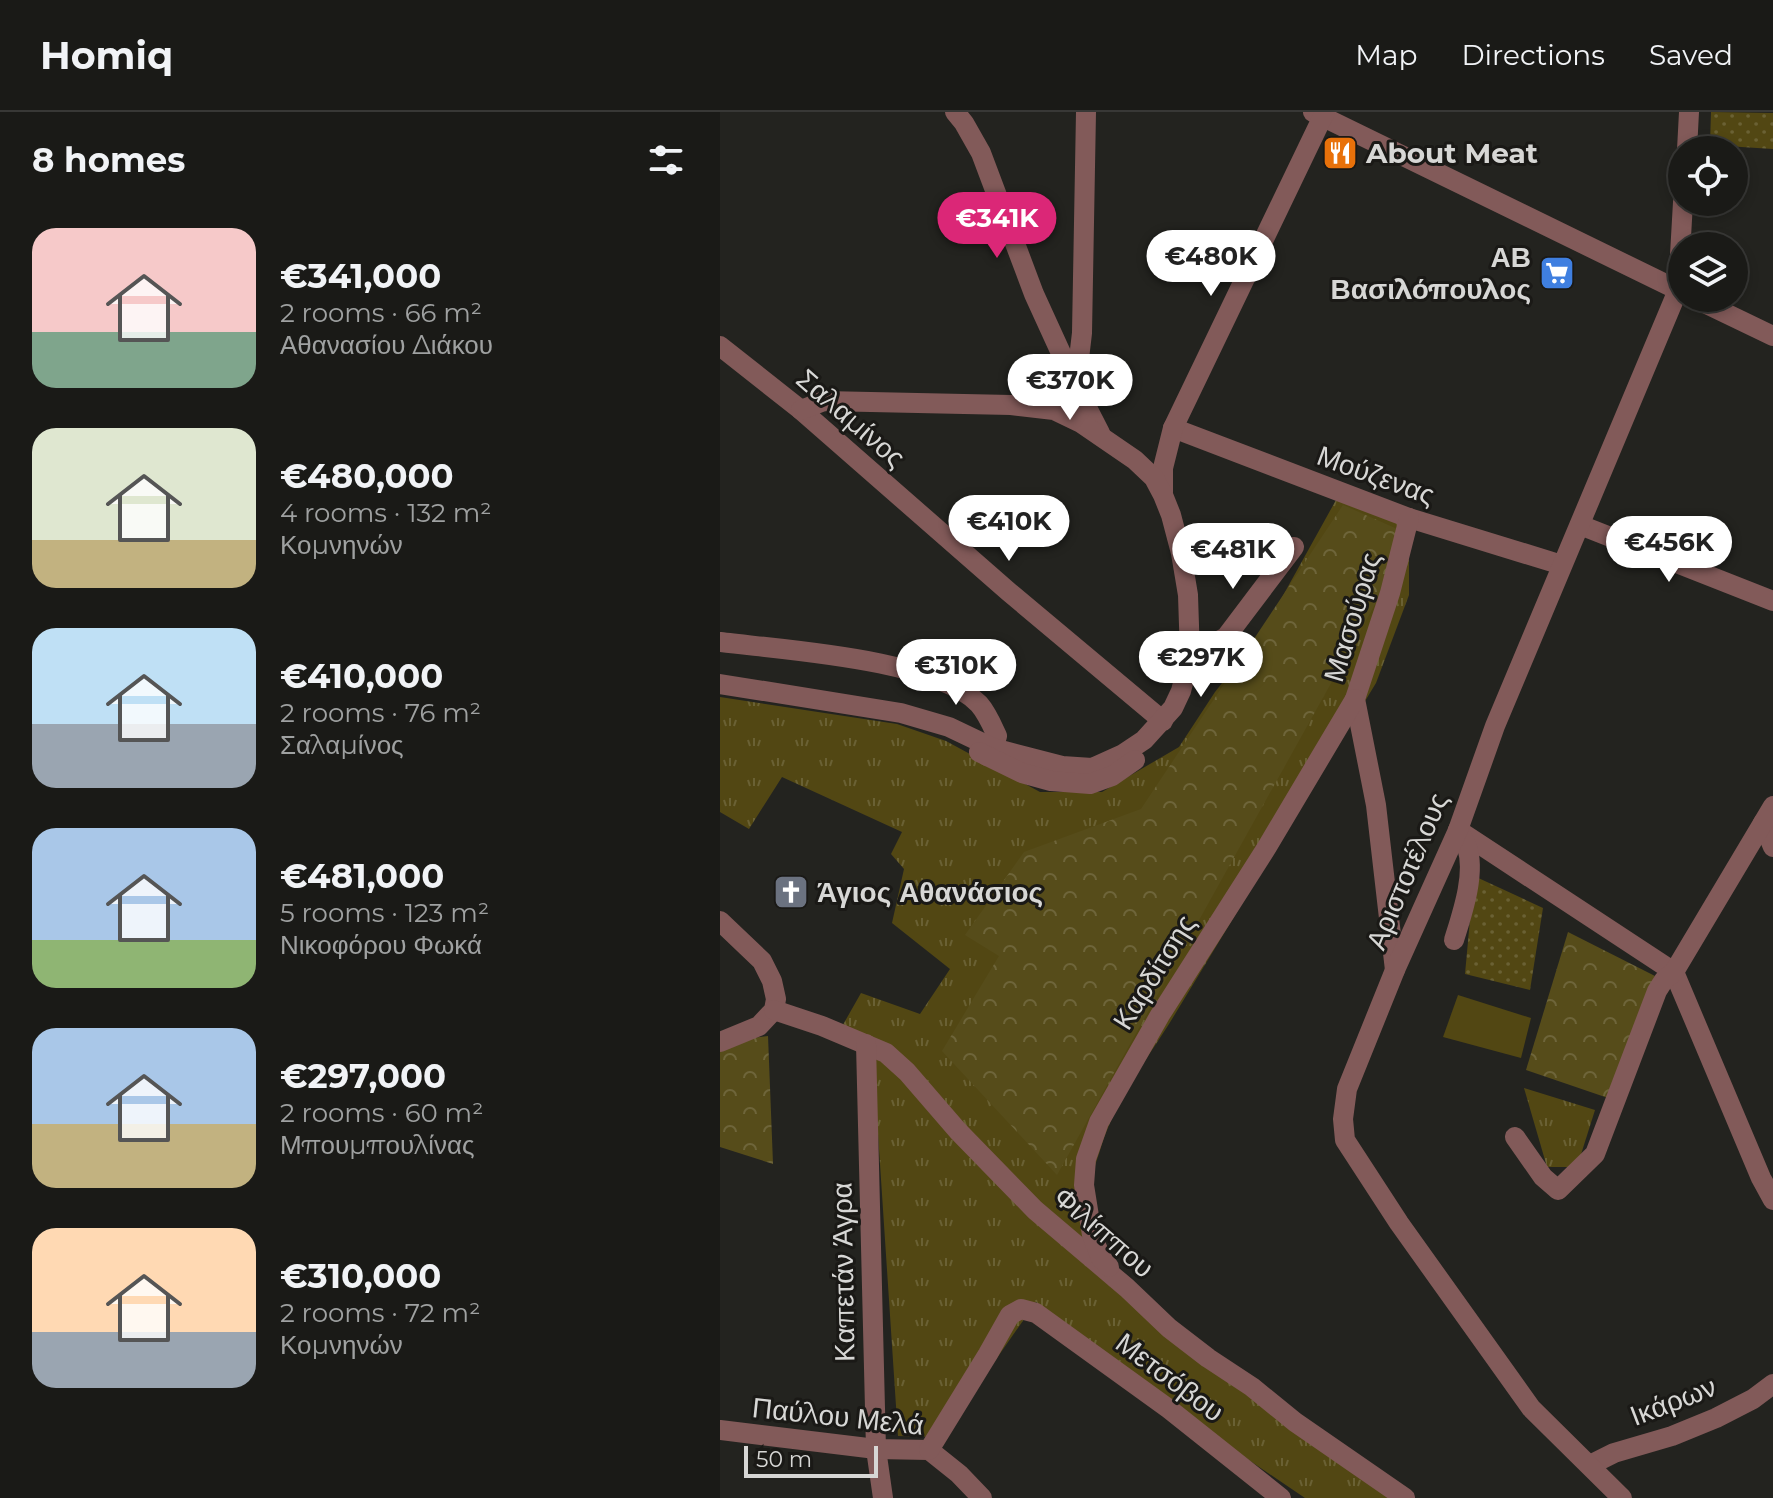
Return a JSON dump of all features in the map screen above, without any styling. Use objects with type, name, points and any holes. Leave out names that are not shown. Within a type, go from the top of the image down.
[{"type":"street","points":[[955,112],[981,153],[1034,294],[1102,437]]},
{"type":"street","points":[[1076,386],[1082,333],[1086,112]]},
{"type":"street","points":[[1688,136],[1689,112]]},
{"type":"street","points":[[1163,495],[1163,468],[1173,428],[1320,114],[1668,285]]},
{"type":"street","name":"Αριστοτέλους","points":[[1622,1498],[1531,1408],[1399,1223],[1345,1140],[1343,1119],[1347,1089],[1395,970],[1458,830],[1495,726],[1562,565],[1676,312]]},
{"type":"street","points":[[1724,312],[1773,336]]},
{"type":"street","name":"Σαλαμίνος","points":[[720,346],[801,410],[1009,592],[1163,721]]},
{"type":"street","points":[[720,684],[901,713],[990,752],[1062,766],[1092,768],[1144,740],[1173,708],[1181,691],[1190,656],[1187,587],[1181,553],[1163,495],[1154,478],[1135,460],[1081,423],[1054,410],[1011,405],[824,401],[801,410]]},
{"type":"street","name":"Μούζενας","points":[[1173,428],[1409,518],[1562,565]]},
{"type":"street","name":"Μασούρας","points":[[1395,970],[1376,805],[1355,699],[1390,593],[1409,518]]},
{"type":"street","points":[[1580,525],[1773,601]]},
{"type":"street","points":[[1190,656],[1226,637],[1294,547]]},
{"type":"street","points":[[720,642],[914,671],[950,685],[978,703],[988,718],[997,736],[990,752]]},
{"type":"street","name":"Καρδίτσης","points":[[1127,1288],[1101,1258],[1087,1214],[1084,1185],[1086,1159],[1099,1122],[1160,1015],[1267,847],[1355,699]]},
{"type":"street","points":[[1768,815],[1773,847]]},
{"type":"street","points":[[1515,1137],[1543,1177],[1558,1190],[1595,1154],[1657,991],[1674,972],[1768,815]]},
{"type":"street","points":[[1454,940],[1465,903],[1469,865],[1467,848],[1458,830]]},
{"type":"street","points":[[1458,830],[1674,972],[1767,1176],[1773,1200]]},
{"type":"street","points":[[720,921],[762,961],[772,981],[776,999],[774,1010],[759,1026],[720,1042]]},
{"type":"street","name":"Φιλίππου","points":[[774,1010],[886,1053],[1035,1210],[1169,1328],[1295,1422],[1405,1498]]},
{"type":"street","name":"Καπετάν Άγρα","points":[[866,1044],[876,1449],[883,1498]]},
{"type":"street","name":"Μετσόβου","points":[[929,1450],[1010,1315],[1021,1309],[1036,1313],[1169,1409],[1275,1496]]},
{"type":"street","name":"Ικάρων","points":[[1590,1465],[1614,1453],[1672,1436],[1716,1418],[1753,1399],[1773,1384]]},
{"type":"street","name":"Παύλου Μελά","points":[[720,1430],[876,1449],[929,1450],[982,1498]]},
{"type":"green space","points":[[1711,112],[1773,113],[1773,149],[1748,147],[1748,136],[1710,136]]},
{"type":"green space","points":[[1341,491],[1409,518],[1409,595],[1376,683],[1122,1099],[1096,1162],[1093,1187],[1101,1235],[1123,1296],[1405,1498],[1305,1498],[1184,1416],[1036,1302],[942,1437],[898,1436],[873,1058],[840,1030],[861,993],[920,1014],[950,969],[892,923],[904,869],[891,854],[902,832],[782,777],[749,829],[720,812],[720,697],[897,724],[946,741],[1040,792],[1102,792],[1179,747],[1215,692],[1265,628]]},
{"type":"green space","points":[[1343,505],[1413,536],[1057,1175],[942,1051],[999,956],[965,935],[1024,852],[1141,809]]},
{"type":"green space","points":[[1474,876],[1543,908],[1530,990],[1465,974]]},
{"type":"green space","points":[[1568,932],[1655,976],[1608,1098],[1526,1070]]},
{"type":"green space","points":[[1458,995],[1531,1018],[1521,1058],[1443,1037]]},
{"type":"green space","points":[[768,1036],[773,1164],[720,1147],[720,1050],[752,1038]]},
{"type":"green space","points":[[1524,1088],[1595,1110],[1577,1167],[1547,1167]]},
{"type":"place","name":"About Meat","points":[[1340,153]]},
{"type":"place","name":"ΑΒ Βασιλόπουλος","points":[[1557,273]]},
{"type":"place","name":"Άγιος Αθανάσιος","points":[[791,892]]}]
